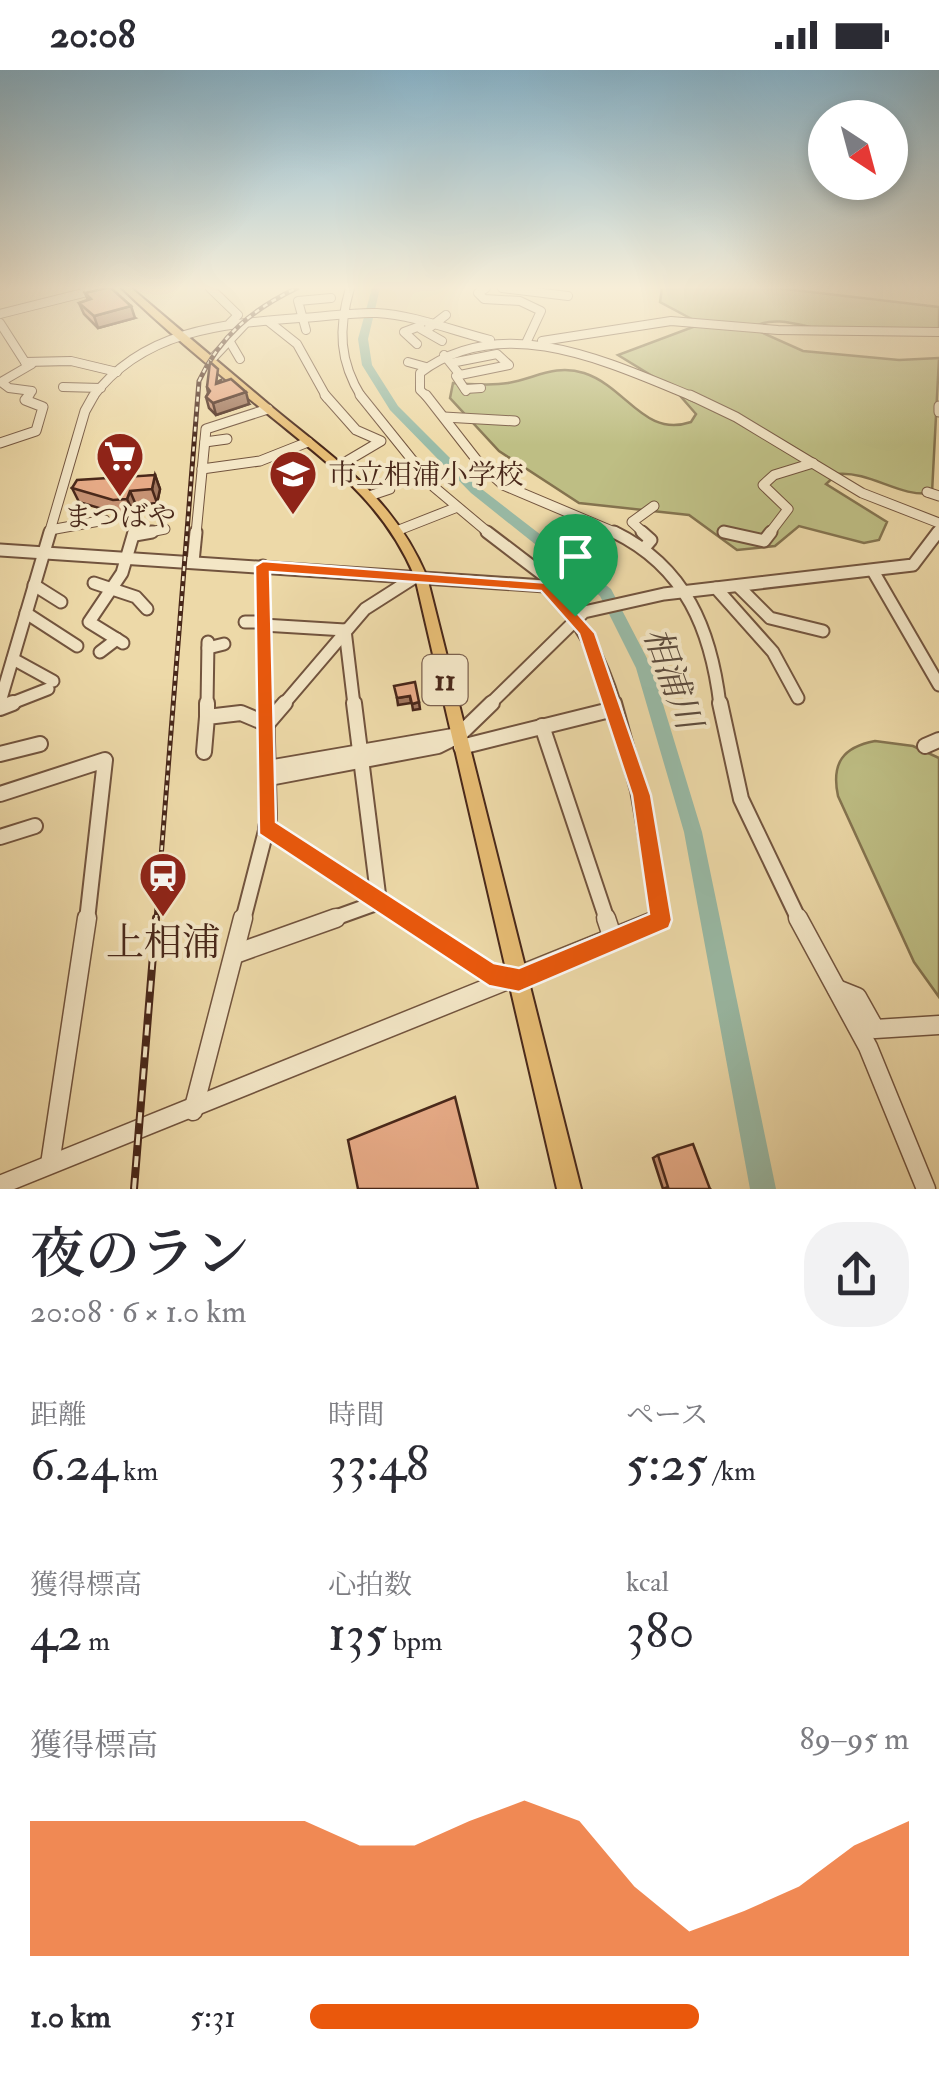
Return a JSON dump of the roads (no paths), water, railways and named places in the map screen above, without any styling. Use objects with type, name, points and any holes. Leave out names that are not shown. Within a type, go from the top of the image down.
[{"type":"main road","name":"11","points":[[187,340],[369,496],[399,530],[421,577],[570,1189]]},
{"type":"street","points":[[0,442],[37,428],[43,408],[25,400],[33,392],[1,382],[32,364],[24,362],[11,340]]},
{"type":"street","points":[[0,705],[89,401],[117,372],[170,340]]},
{"type":"street","points":[[292,340],[348,422],[365,437],[396,442]]},
{"type":"street","points":[[341,340],[349,375],[415,472],[455,508],[525,558],[546,577],[545,586]]},
{"type":"street","points":[[412,340],[416,344]]},
{"type":"street","points":[[486,340],[542,340]]},
{"type":"street","points":[[211,360],[230,342],[240,360]]},
{"type":"street","points":[[500,342],[425,368],[418,380],[420,390],[442,408],[444,418],[500,483],[536,505],[645,548],[683,592],[710,636],[717,658],[728,757],[753,834],[860,1029],[926,1189]]},
{"type":"street","points":[[459,741],[580,614],[683,592],[913,565],[939,526],[882,502],[676,387],[530,342]]},
{"type":"street","points":[[409,365],[446,369],[457,375],[508,365],[497,354],[448,359]]},
{"type":"street","points":[[24,362],[52,358],[85,362],[117,372]]},
{"type":"street","points":[[448,359],[466,390],[482,388]]},
{"type":"street","points":[[64,388],[101,388]]},
{"type":"street","points":[[193,562],[206,430],[268,409]]},
{"type":"street","points":[[444,418],[478,416],[515,422]]},
{"type":"street","points":[[205,442],[227,440]]},
{"type":"street","points":[[337,466],[380,441]]},
{"type":"street","points":[[202,468],[260,461],[308,442]]},
{"type":"street","points":[[724,532],[764,542],[788,509],[762,485],[774,476],[813,463]]},
{"type":"street","points":[[369,496],[390,489]]},
{"type":"street","points":[[927,492],[939,496]]},
{"type":"street","points":[[645,548],[652,540],[632,522],[654,506]]},
{"type":"street","points":[[399,530],[455,508]]},
{"type":"street","points":[[432,518],[448,523]]},
{"type":"street","points":[[50,530],[105,520]]},
{"type":"street","points":[[100,652],[120,641],[89,622],[114,588],[135,532],[165,530]]},
{"type":"street","points":[[0,550],[545,586],[580,614],[614,709],[642,795],[661,920],[0,1186]]},
{"type":"street","points":[[193,1111],[266,827],[263,566]]},
{"type":"street","points":[[872,571],[939,685]]},
{"type":"street","points":[[267,724],[364,608],[407,580],[421,577]]},
{"type":"street","points":[[94,583],[136,597],[144,609]]},
{"type":"street","points":[[34,585],[61,602]]},
{"type":"street","points":[[738,586],[764,622],[823,631]]},
{"type":"street","points":[[716,588],[774,652],[798,698]]},
{"type":"street","points":[[26,613],[76,646]]},
{"type":"street","points":[[244,622],[345,630]]},
{"type":"street","points":[[345,630],[379,902]]},
{"type":"street","points":[[204,752],[208,645],[224,644]]},
{"type":"street","points":[[0,705],[51,685],[13,659]]},
{"type":"street","points":[[268,773],[438,746],[614,709]]},
{"type":"street","points":[[207,717],[241,713],[267,724]]},
{"type":"street","points":[[542,726],[612,939]]},
{"type":"street","points":[[924,746],[939,740]]},
{"type":"street","points":[[0,754],[40,744]]},
{"type":"street","points":[[0,794],[105,760],[94,881],[50,1164]]},
{"type":"street","points":[[0,836],[35,826]]},
{"type":"street","points":[[266,827],[489,974],[519,980]]},
{"type":"street","points":[[235,954],[379,902]]},
{"type":"street","points":[[837,989],[856,997],[875,1029],[939,1026]]},
{"type":"waterway","name":"相浦川","points":[[363,340],[367,365],[394,408],[475,490],[606,593],[644,668],[693,832],[763,1189]]},
{"type":"railway","points":[[156,920],[199,381],[225,340]]},
{"type":"railway","points":[[134,1189],[156,918]]},
{"type":"place","name":"まつばや","points":[[120,498]]},
{"type":"place","name":"市立相浦小学校","points":[[293,516]]},
{"type":"place","name":"上相浦","points":[[163,918]]}]
